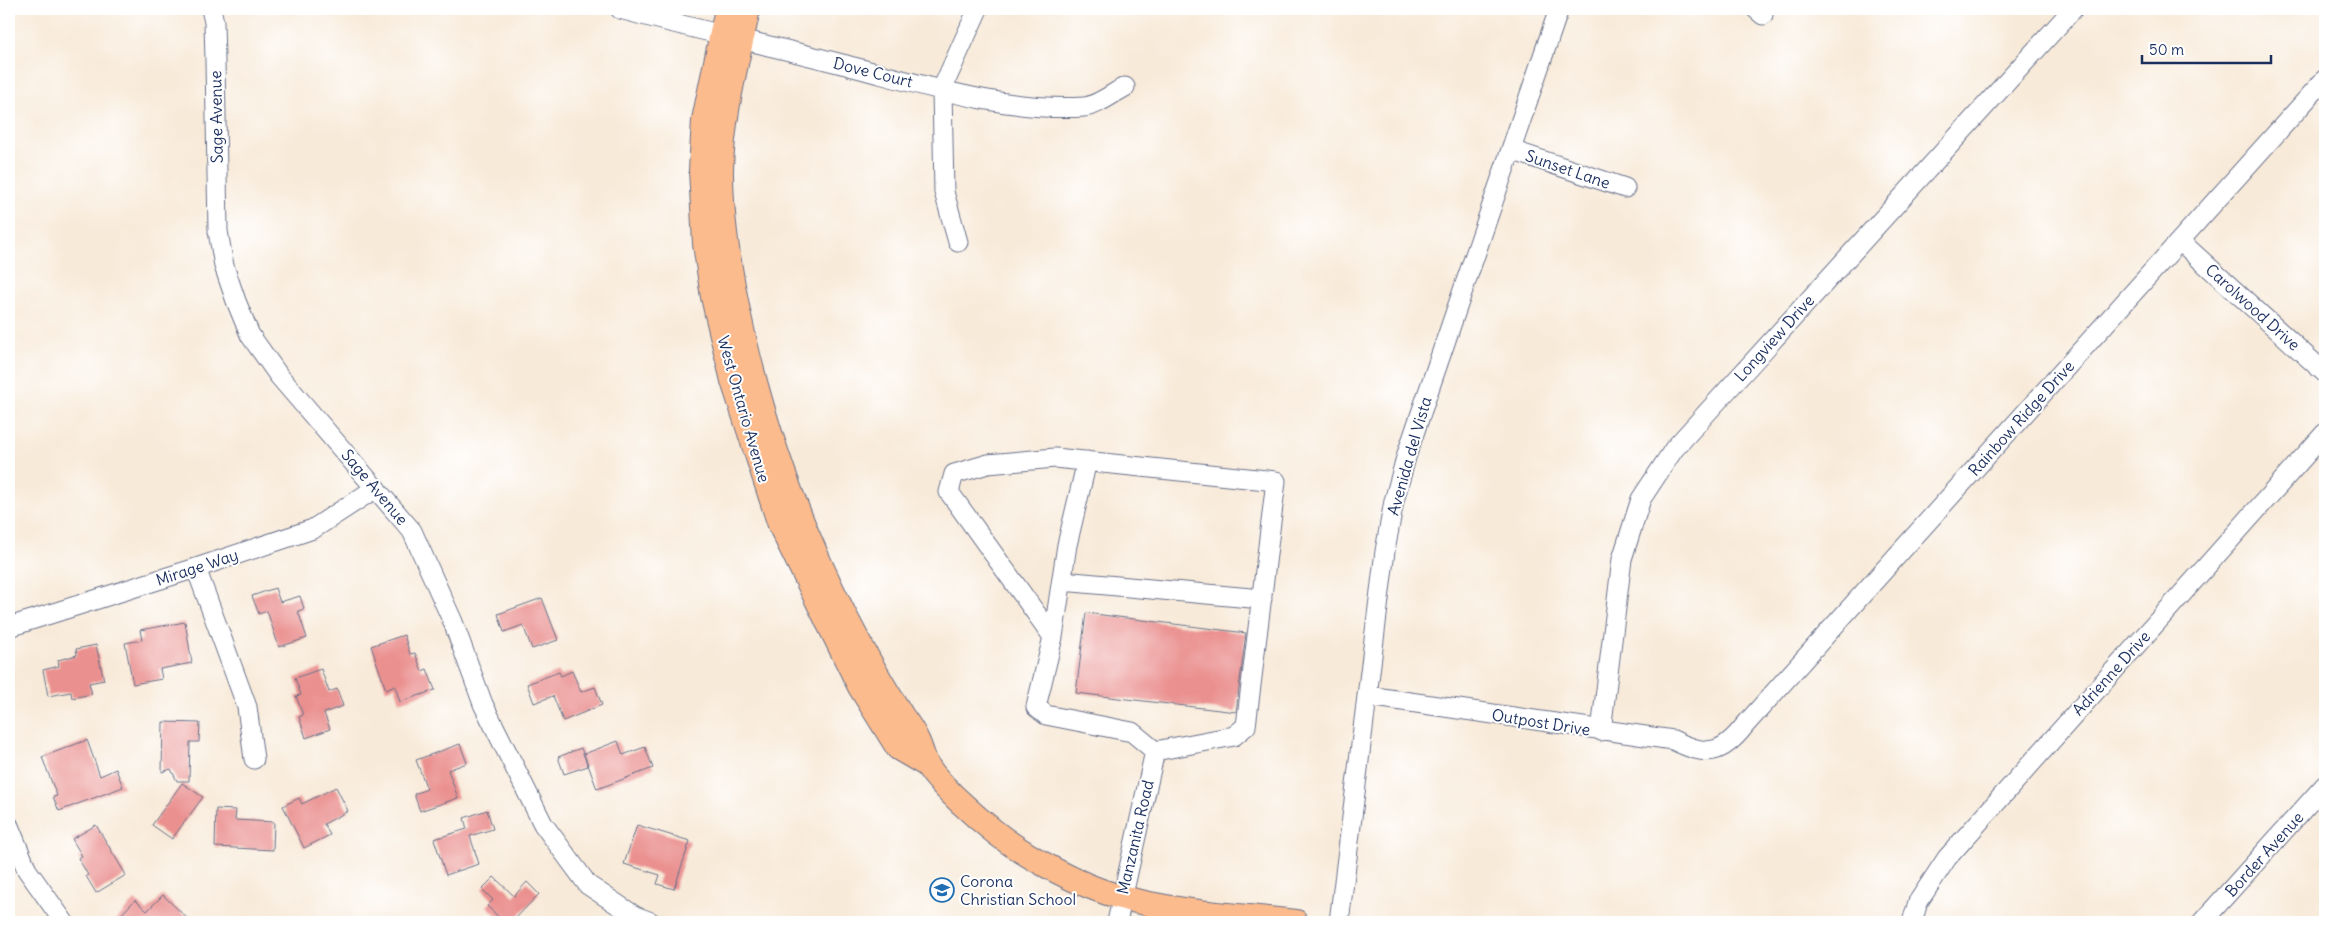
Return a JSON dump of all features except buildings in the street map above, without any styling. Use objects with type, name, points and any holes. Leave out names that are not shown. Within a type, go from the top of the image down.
[{"type":"main road","name":"West Ontario Avenue","points":[[726,9],[732,36],[722,170],[726,241],[734,293],[753,376],[799,518],[877,677],[917,738],[927,765],[948,788],[997,834],[1047,865],[1087,885],[1121,898],[1170,907],[1296,922]]},
{"type":"main road","name":"West Ontario Avenue","points":[[732,36],[748,9]]},
{"type":"street","name":"Sage Avenue","points":[[211,9],[214,22],[218,230],[224,266],[250,335],[279,376],[412,530],[453,622],[483,704],[543,824],[588,885],[635,916],[651,922]]},
{"type":"street","name":"Dove Court","points":[[620,9],[942,89],[1026,106],[1087,107],[1125,88]]},
{"type":"street","points":[[958,242],[944,192],[942,89],[978,9]]},
{"type":"street","name":"Avenida del Vista","points":[[1339,922],[1394,501],[1451,322],[1559,9]]},
{"type":"street","name":"Longview Drive","points":[[1600,731],[1622,559],[1641,499],[1674,449],[2073,9]]},
{"type":"street","name":"Rainbow Ridge Drive","points":[[1712,751],[1731,743],[1745,725],[2325,80]]},
{"type":"street","name":"Sunset Lane","points":[[1511,150],[1625,188]]},
{"type":"street","name":"Carolwood Drive","points":[[2180,241],[2325,373]]},
{"type":"street","name":"Adrienne Drive","points":[[1912,922],[1918,902],[1947,858],[1972,828],[2325,433]]},
{"type":"street","points":[[1053,638],[949,492],[954,474],[988,464],[1055,458],[1276,481],[1246,726],[1234,736],[1155,751],[1132,732],[1046,715],[1036,707],[1053,638],[1067,545],[1087,462]]},
{"type":"street","name":"Mirage Way","points":[[9,627],[313,529],[376,488]]},
{"type":"street","points":[[196,568],[247,707],[254,759]]},
{"type":"street","points":[[1062,582],[1262,599]]},
{"type":"street","name":"Outpost Drive","points":[[1368,696],[1600,731],[1673,740],[1692,750],[1712,751]]},
{"type":"street","name":"Manzanita Road","points":[[1117,922],[1155,751]]},
{"type":"street","name":"Border Avenue","points":[[2202,922],[2325,785]]},
{"type":"street","points":[[9,826],[27,870],[64,922]]},
{"type":"place","name":"Corona Christian School","points":[[942,890]]}]
